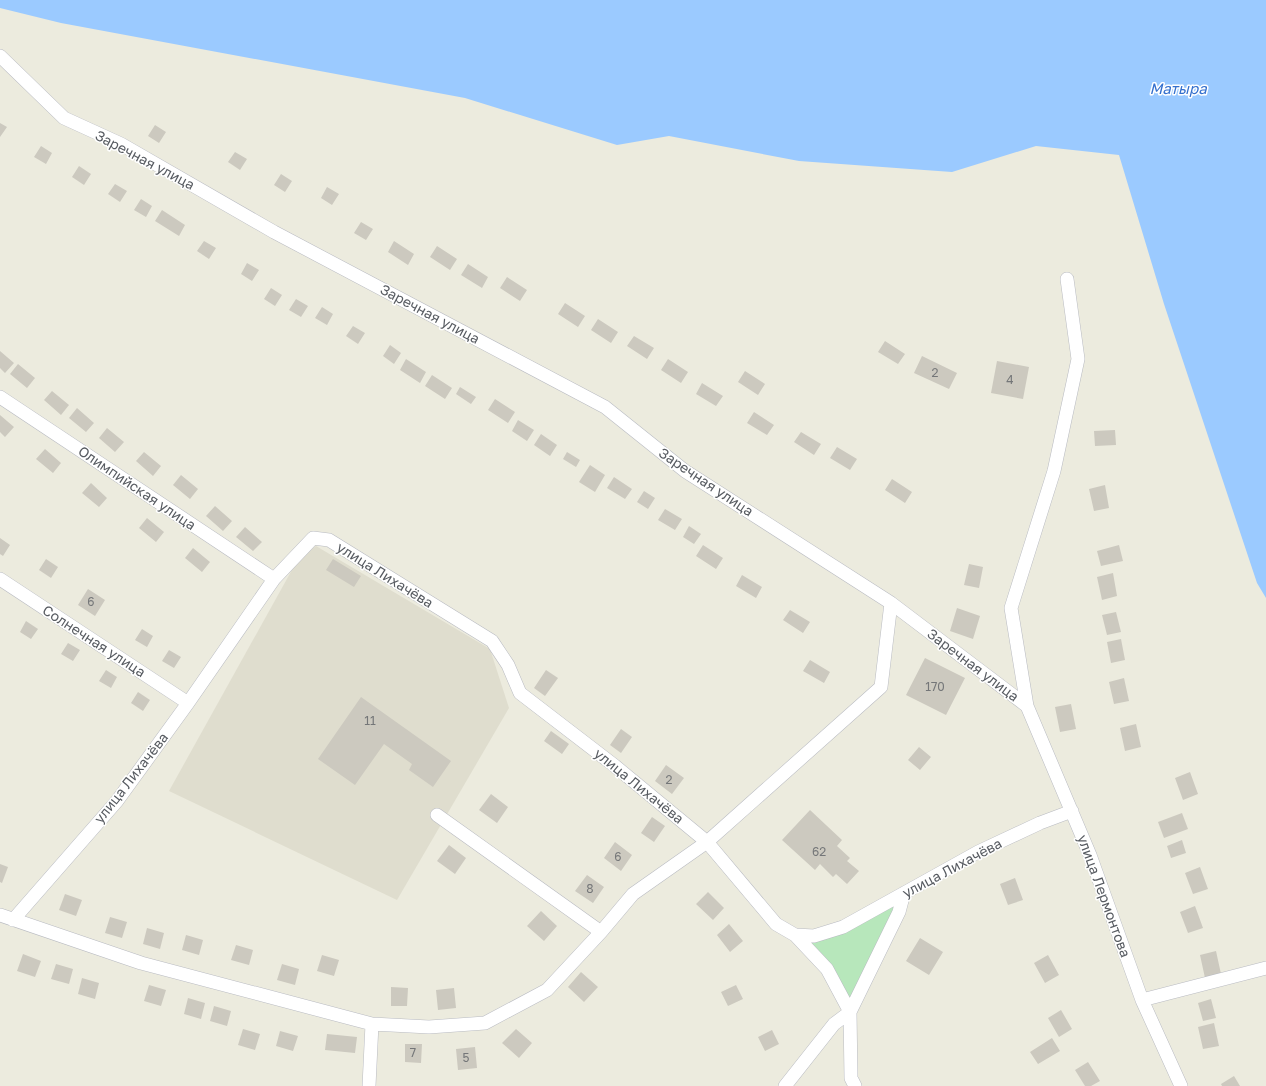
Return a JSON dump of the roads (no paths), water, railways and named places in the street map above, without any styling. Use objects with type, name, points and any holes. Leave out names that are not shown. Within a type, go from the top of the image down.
[{"type":"street","name":"Заречная улица","points":[[0,56],[64,118],[121,144],[274,232],[605,407],[685,471],[891,603],[1027,706]]},
{"type":"street","name":"Заречная улица","points":[[1027,706],[1011,608],[1054,471],[1078,359],[1067,279]]},
{"type":"street","name":"Олимпийская улица","points":[[0,397],[274,579]]},
{"type":"street","name":"улица Лихачёва","points":[[12,920],[117,801],[188,703],[274,579],[313,538],[329,540],[492,641],[508,665],[520,693],[615,766],[708,842],[776,924],[795,935],[814,936],[843,927],[978,852],[1040,823],[1072,812]]},
{"type":"street","name":"Солнечная улица","points":[[0,579],[188,703]]},
{"type":"street","points":[[0,915],[141,963],[372,1024],[429,1027],[485,1023],[547,990],[601,932],[633,894],[708,842],[881,688],[891,603]]},
{"type":"street","name":"улица Лермонтова","points":[[1027,706],[1072,812],[1142,1000],[1180,1086]]},
{"type":"street","points":[[437,815],[601,932]]},
{"type":"street","points":[[785,1086],[834,1024],[850,1012],[899,912],[904,893]]},
{"type":"street","points":[[795,935],[827,969],[850,1012],[852,1078],[856,1086]]},
{"type":"street","points":[[1142,1000],[1266,968]]},
{"type":"street","points":[[368,1086],[372,1024]]},
{"type":"water","name":"Матыра","points":[[0,0],[1266,0],[1266,598],[1257,583],[1164,304],[1119,155],[1036,146],[952,172],[799,161],[669,136],[617,145],[465,98],[61,23],[0,8]]}]
